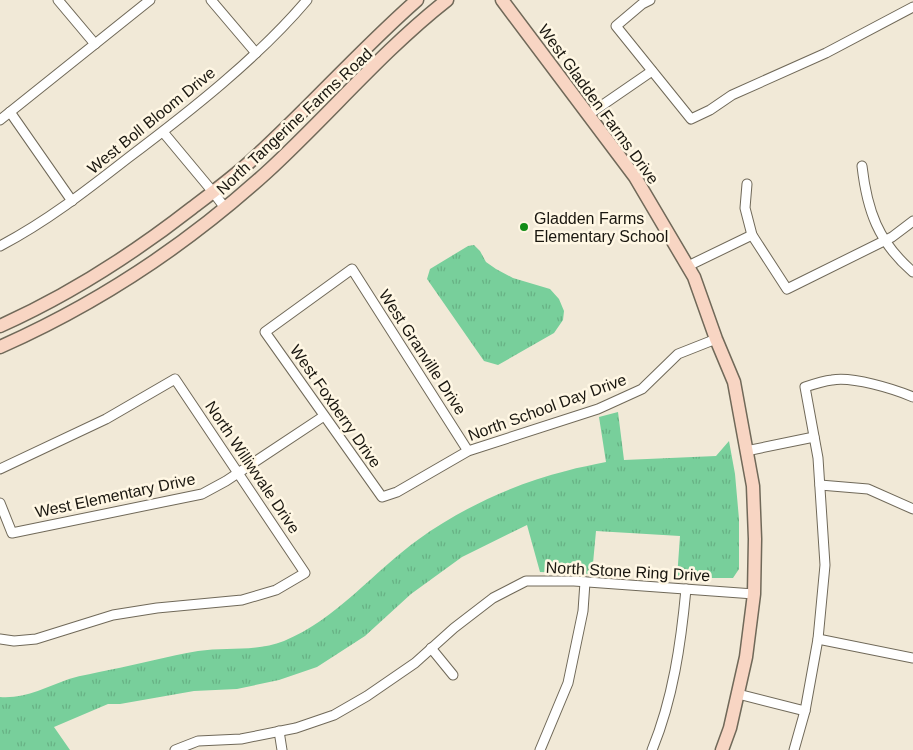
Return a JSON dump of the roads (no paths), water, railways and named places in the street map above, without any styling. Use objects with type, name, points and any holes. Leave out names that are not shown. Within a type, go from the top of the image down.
[{"type":"main road","name":"North Tangerine Farms Road","points":[[0,326],[73,288],[124,258],[213,192],[253,159],[391,23],[417,0]]},
{"type":"main road","name":"North Tangerine Farms Road","points":[[0,347],[84,305],[175,246],[225,208],[267,172],[432,12],[447,0]]},
{"type":"main road","name":"West Gladden Farms Drive","points":[[502,0],[635,176],[694,277],[716,339],[734,382],[753,486],[755,539],[754,594],[746,657],[730,728],[722,750]]},
{"type":"street","points":[[58,0],[95,44]]},
{"type":"street","points":[[0,120],[150,0]]},
{"type":"street","points":[[211,0],[256,53]]},
{"type":"street","name":"West Boll Bloom Drive","points":[[0,246],[72,202],[163,132],[256,53],[288,23],[307,0]]},
{"type":"street","points":[[650,0],[642,4],[616,26],[691,119],[710,110],[732,95],[826,53],[913,7]]},
{"type":"street","points":[[588,115],[652,71]]},
{"type":"street","points":[[10,112],[72,202]]},
{"type":"street","points":[[163,132],[225,208]]},
{"type":"street","points":[[862,166],[865,194],[872,218],[885,241],[913,272]]},
{"type":"street","points":[[747,184],[745,208],[752,235],[787,289],[892,238],[913,221]]},
{"type":"street","points":[[688,266],[752,235]]},
{"type":"street","name":"West Foxberry Drive","points":[[352,269],[265,332],[382,497]]},
{"type":"street","name":"West Granville Drive","points":[[352,269],[468,451]]},
{"type":"street","name":"North School Day Drive","points":[[382,497],[398,492],[468,451],[598,409],[634,393],[642,389],[678,354],[716,339]]},
{"type":"street","name":"North Williwvale Drive","points":[[0,469],[70,438],[175,379],[305,573],[276,590],[242,600],[148,609],[113,615],[36,639],[14,641],[0,639]]},
{"type":"street","points":[[794,750],[805,711],[818,639],[825,565],[818,458],[805,387],[834,379],[868,383],[902,392],[913,397]]},
{"type":"street","name":"West Elementary Drive","points":[[0,503],[12,533],[202,494],[239,473],[324,416]]},
{"type":"street","points":[[746,451],[814,436]]},
{"type":"street","points":[[820,485],[868,489],[913,509]]},
{"type":"street","name":"North Stone Ring Drive","points":[[175,750],[198,741],[241,739],[296,728],[334,715],[367,696],[415,663],[454,628],[492,598],[526,581],[585,582],[754,594]]},
{"type":"street","points":[[540,750],[568,683],[583,610],[585,582]]},
{"type":"street","points":[[652,750],[660,730],[681,640],[686,589]]},
{"type":"street","points":[[818,639],[913,658]]},
{"type":"street","points":[[431,648],[453,675]]},
{"type":"street","points":[[738,694],[805,711]]},
{"type":"street","points":[[279,731],[282,750]]},
{"type":"place","name":"Gladden Farms Elementary School","points":[[524,227]]}]
